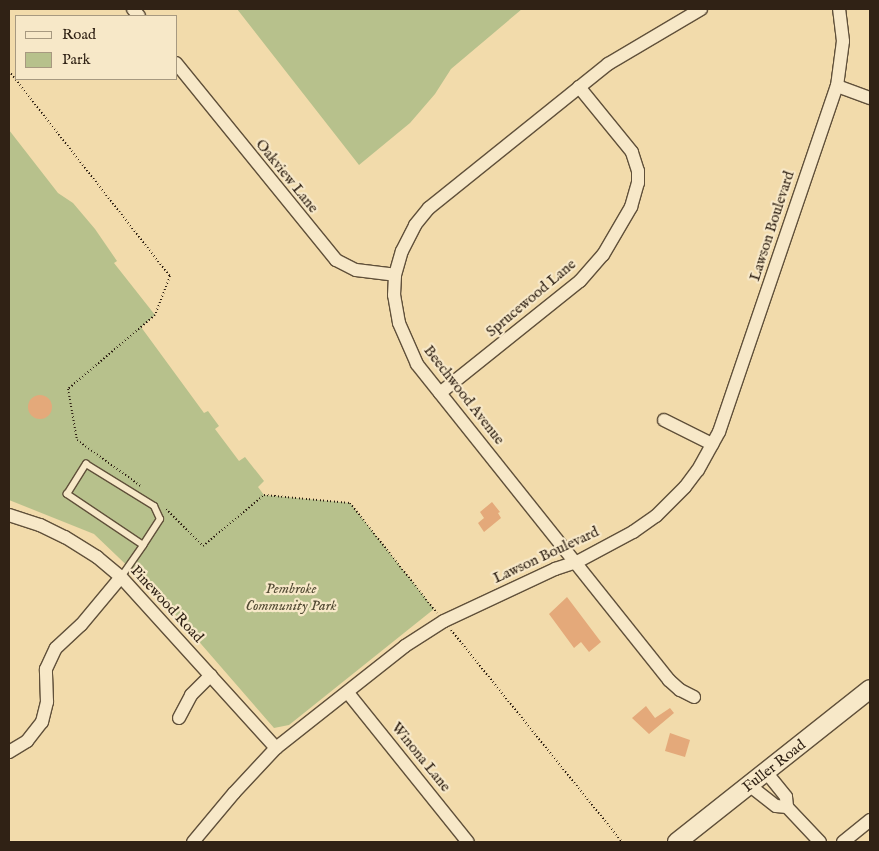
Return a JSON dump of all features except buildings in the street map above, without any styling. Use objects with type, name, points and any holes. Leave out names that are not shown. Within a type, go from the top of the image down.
[{"type":"street","name":"Beechwood Avenue","points":[[694,697],[680,690],[669,680],[577,562],[417,364],[398,323],[394,295],[395,275],[402,251],[414,225],[429,208],[624,54],[701,9]]},
{"type":"street","name":"Lawson Boulevard","points":[[193,842],[234,793],[276,748],[348,693],[405,646],[444,621],[555,569],[577,562],[633,532],[663,510],[698,470],[719,432],[837,86],[843,41],[839,9]]},
{"type":"street","name":"Oakview Lane","points":[[178,65],[336,260],[356,270],[395,275]]},
{"type":"street","points":[[837,86],[870,98]]},
{"type":"street","name":"Sprucewood Lane","points":[[440,393],[580,281],[603,254],[631,207],[638,183],[638,171],[632,152],[580,87]]},
{"type":"street","points":[[664,420],[712,444]]},
{"type":"street","name":"Pinewood Road","points":[[9,515],[40,525],[66,537],[97,557],[121,577],[276,748]]},
{"type":"street","points":[[9,752],[27,740],[42,722],[47,702],[46,669],[56,648],[81,625],[121,577]]},
{"type":"street","points":[[179,718],[191,695],[211,675]]},
{"type":"street","name":"Fuller Road","points":[[677,842],[870,689]]},
{"type":"street","name":"Winona Lane","points":[[348,693],[468,842]]},
{"type":"street","points":[[766,772],[786,797],[787,807],[820,842]]},
{"type":"street","points":[[749,785],[776,806],[787,807]]},
{"type":"street","points":[[843,842],[870,820]]},
{"type":"lane","points":[[121,577],[143,545],[160,519],[154,506],[86,464],[67,494],[143,545]]},
{"type":"path","points":[[16,80],[170,276],[155,315],[68,389],[77,440],[147,491]]},
{"type":"path","points":[[161,505],[203,546],[264,495],[350,503],[622,842]]},
{"type":"green space","points":[[237,9],[522,9],[451,69],[435,94],[410,123],[359,165]]},
{"type":"green space","name":"Pembroke Community Park","points":[[9,130],[58,193],[73,203],[95,229],[117,261],[114,263],[155,315],[141,327],[204,413],[208,411],[219,426],[215,429],[239,461],[245,457],[264,481],[258,487],[264,495],[350,503],[434,609],[289,725],[274,728],[162,599],[94,534],[9,500]]}]
